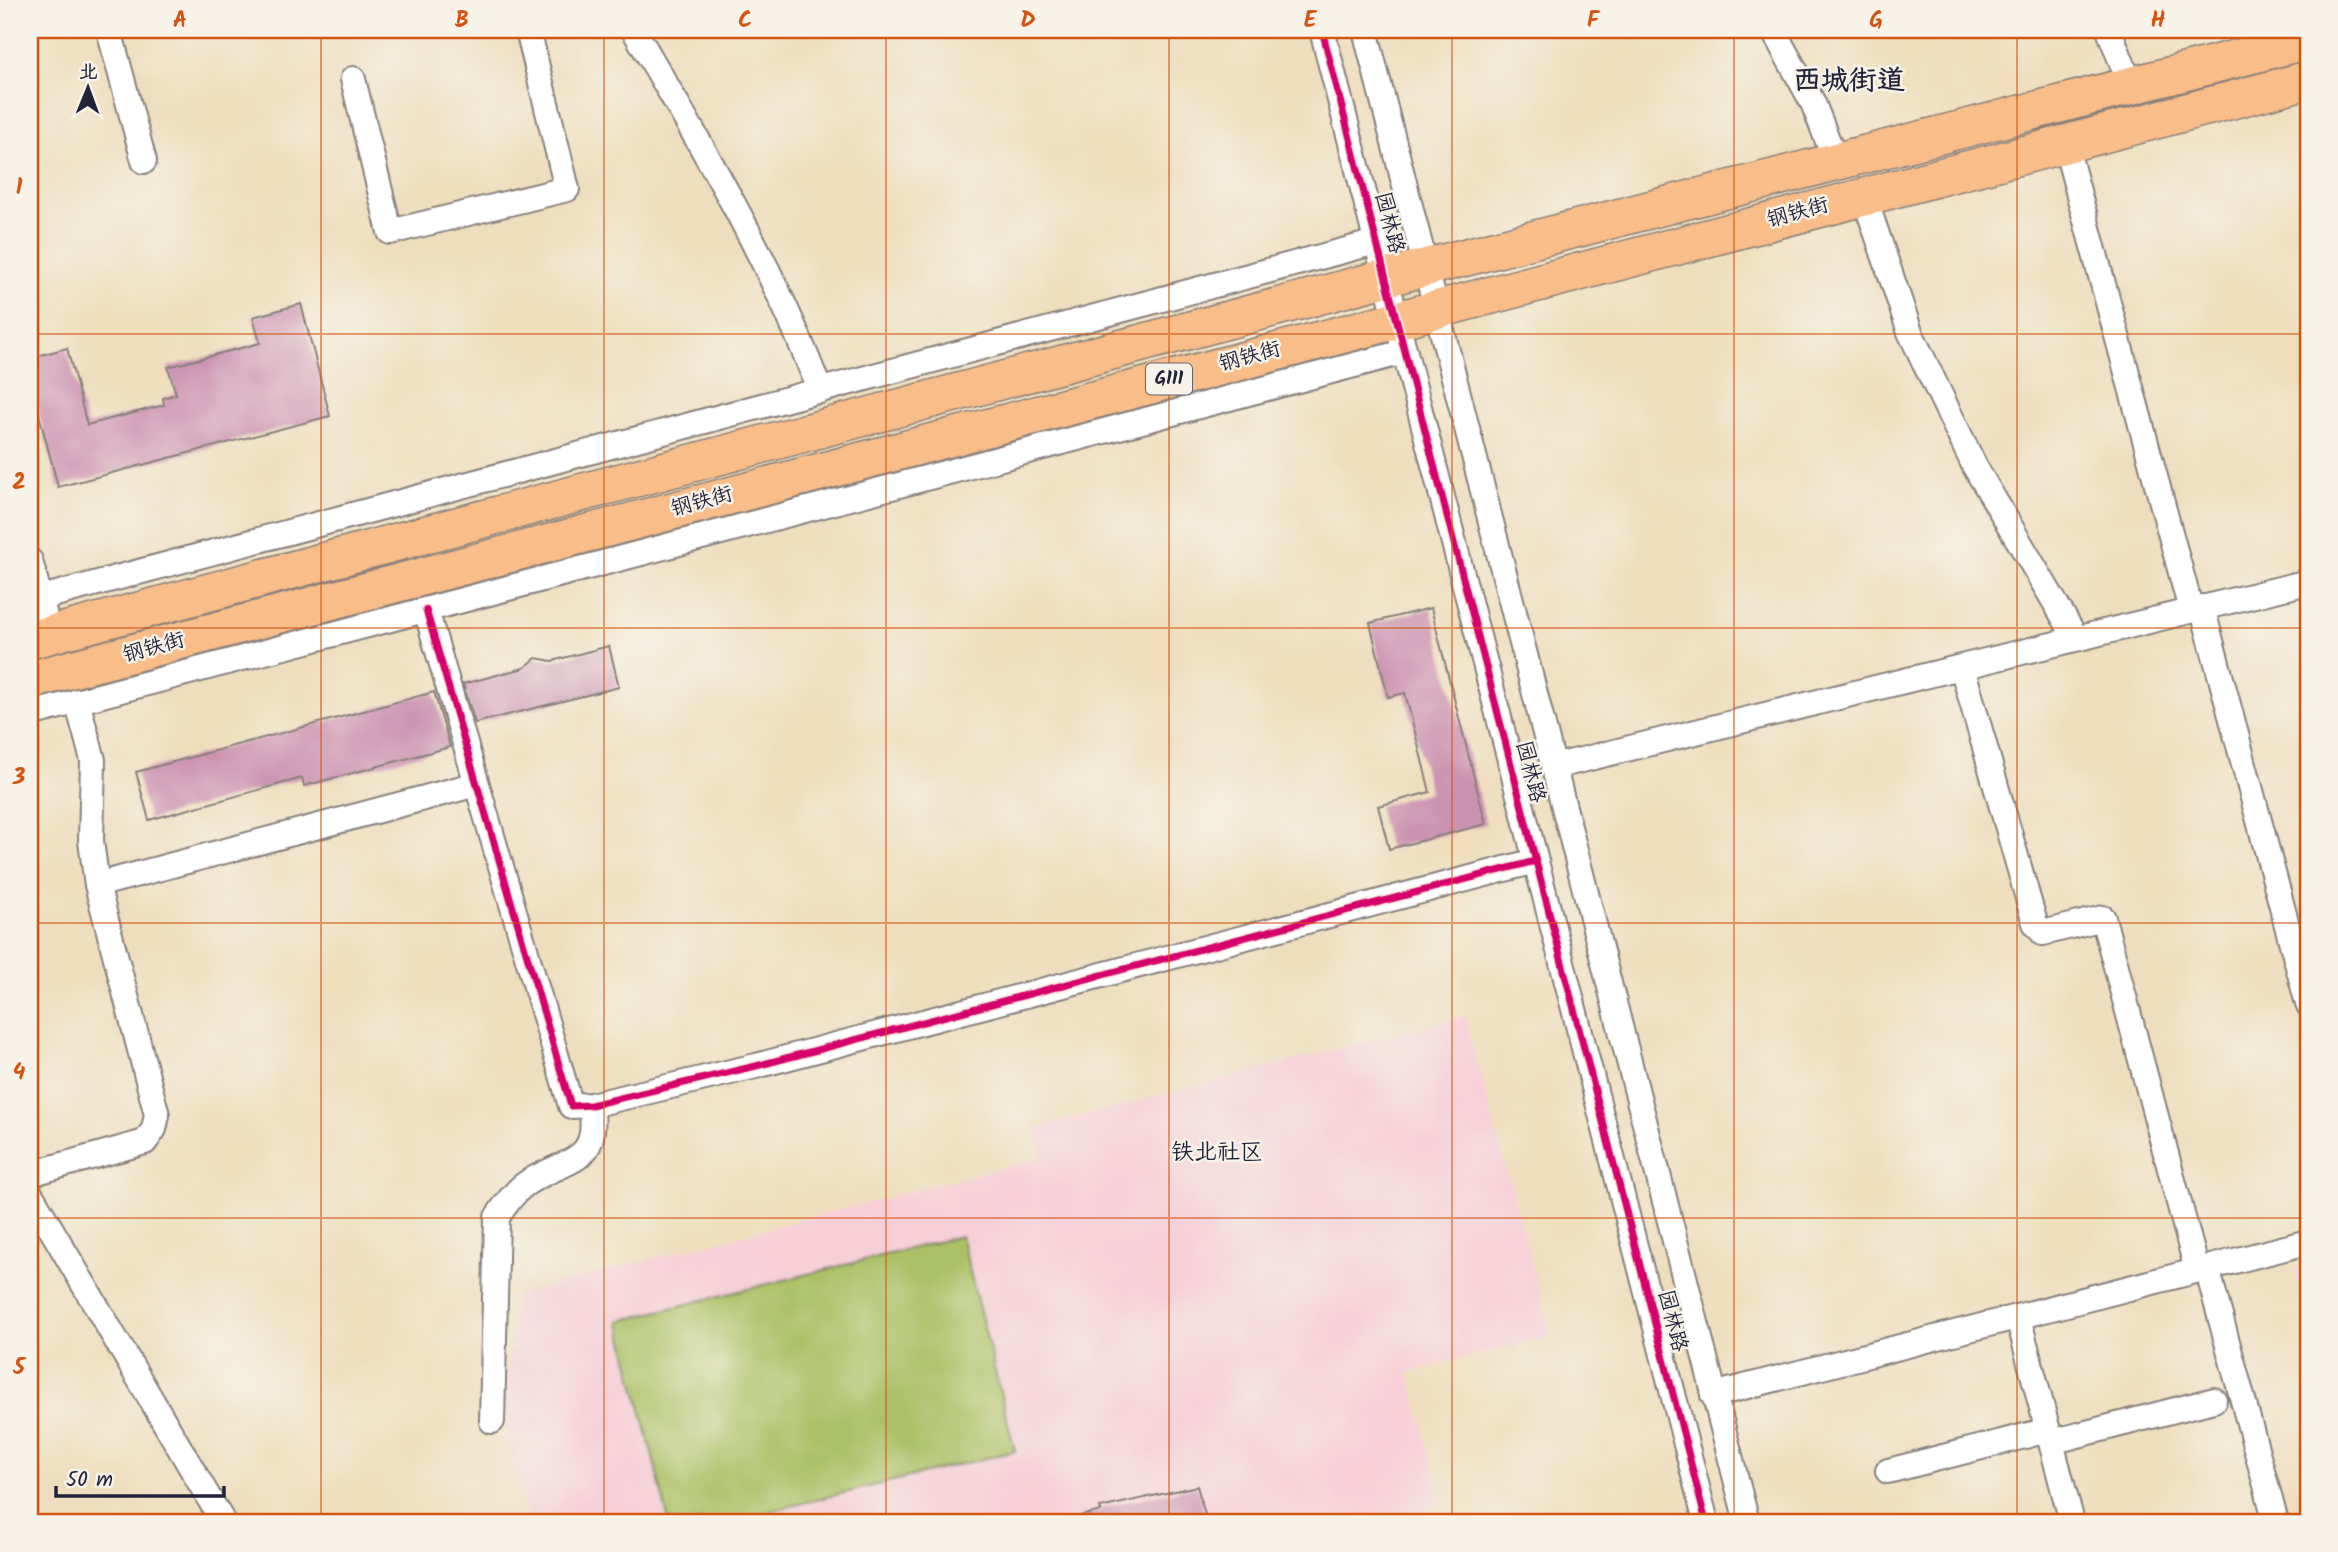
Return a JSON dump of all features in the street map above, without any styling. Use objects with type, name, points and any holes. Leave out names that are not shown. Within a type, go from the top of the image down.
[{"type":"highway","name":"钢铁街","points":[[40,638],[1385,278],[2308,40]]},
{"type":"highway","name":"钢铁街","points":[[30,680],[1400,335],[1436,308],[2308,79]]},
{"type":"street","points":[[109,30],[145,161]]},
{"type":"street","points":[[353,79],[390,232],[567,189],[528,30]]},
{"type":"street","points":[[634,30],[744,220],[793,320],[820,391]]},
{"type":"street","name":"园林路","points":[[1322,30],[1706,1522]]},
{"type":"street","name":"园林路","points":[[1365,30],[1747,1522]]},
{"type":"street","points":[[1773,30],[1813,103],[1836,162]]},
{"type":"street","points":[[2109,30],[2131,86]]},
{"type":"street","points":[[2065,144],[2308,1004]]},
{"type":"street","points":[[1864,196],[1910,332],[1976,467],[2076,638]]},
{"type":"street","points":[[35,600],[1376,242]]},
{"type":"street","points":[[30,714],[426,610],[1400,335]]},
{"type":"street","points":[[30,561],[40,638]]},
{"type":"street","points":[[1553,767],[2308,582]]},
{"type":"street","points":[[426,610],[571,1106],[591,1105],[756,1066],[1535,861]]},
{"type":"street","points":[[1962,667],[2035,923],[2043,933],[2103,918],[2276,1522]]},
{"type":"street","points":[[30,1174],[145,1142],[154,1129],[157,1115],[97,885],[91,841],[93,760],[77,701]]},
{"type":"street","points":[[97,885],[477,783]]},
{"type":"street","points":[[492,1421],[497,1217],[528,1181],[586,1152],[595,1131],[591,1105]]},
{"type":"street","points":[[30,1193],[223,1522]]},
{"type":"street","points":[[1713,1395],[2308,1242]]},
{"type":"street","points":[[2018,1317],[2072,1522]]},
{"type":"street","points":[[1888,1471],[2214,1400]]},
{"type":"shaded area","points":[[1465,1016],[1551,1336],[1409,1372],[1442,1504],[1372,1522],[528,1522],[510,1450],[505,1410],[515,1295],[1042,1157],[1035,1128]]},
{"type":"shaded area","points":[[2308,1266],[2308,1320],[2295,1270]]},
{"type":"green space","points":[[961,1236],[1015,1451],[726,1522],[669,1522],[619,1321]]},
{"type":"building","points":[[301,304],[330,416],[58,487],[30,380],[30,358],[67,348],[87,425],[164,405],[163,398],[176,394],[168,367],[260,343],[253,317]]},
{"type":"building","points":[[1431,608],[1486,824],[1389,849],[1378,806],[1430,792],[1405,693],[1388,697],[1370,623]]},
{"type":"building","points":[[609,646],[619,687],[475,723],[463,684],[524,668],[536,658],[552,661]]},
{"type":"building","points":[[434,692],[450,747],[304,786],[302,778],[149,820],[136,772]]},
{"type":"building","points":[[1197,1486],[1207,1522],[1082,1522],[1081,1516],[1101,1511],[1100,1508]]},
{"type":"cycle path","points":[[1322,30],[1706,1522]]},
{"type":"cycle path","points":[[426,610],[571,1106],[591,1105],[756,1066],[1535,861]]},
{"type":"district","name":"西城街道","points":[[1849,81]]},
{"type":"district","name":"铁北社区","points":[[1217,1153]]}]
